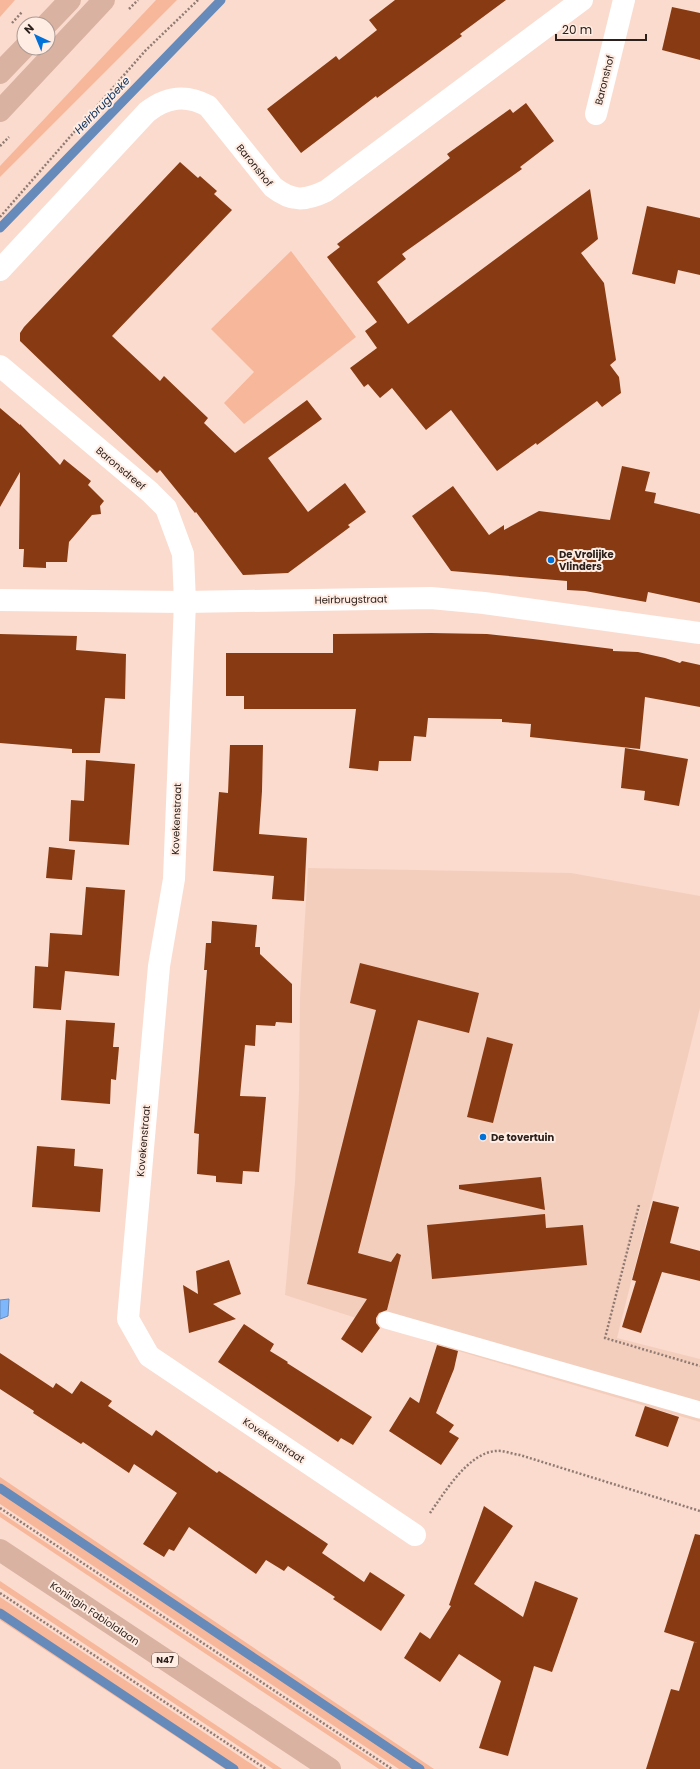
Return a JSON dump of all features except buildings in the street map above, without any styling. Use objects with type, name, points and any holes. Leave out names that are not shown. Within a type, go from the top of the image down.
[{"type":"main road","points":[[55,16],[70,0]]},
{"type":"main road","points":[[0,111],[104,0]]},
{"type":"main road","points":[[0,73],[16,56]]},
{"type":"main road","name":"Koningin Fabiolalaan","points":[[0,1550],[330,1769]]},
{"type":"street","name":"Baronshof","points":[[0,270],[157,104],[179,97],[198,100],[208,106],[273,187],[283,195],[303,199],[326,191],[582,0]]},
{"type":"street","name":"Baronshof","points":[[596,114],[624,0]]},
{"type":"street","name":"Baronsdreef","points":[[0,366],[150,492],[166,508],[183,554],[184,602]]},
{"type":"street","name":"Heirbrugstraat","points":[[0,600],[184,602],[431,598],[484,603],[700,633]]},
{"type":"street","name":"Kovekenstraat","points":[[184,602],[174,879],[159,966],[128,1319],[149,1356],[415,1535]]},
{"type":"lane","points":[[386,1320],[700,1410]]},
{"type":"path","points":[[0,217],[145,51],[198,0]]},
{"type":"path","points":[[10,25],[24,10]]},
{"type":"path","points":[[639,1205],[605,1338],[700,1366]]},
{"type":"path","points":[[415,1535],[455,1479],[481,1454],[496,1451],[520,1455],[700,1511]]},
{"type":"path","points":[[0,1508],[392,1769]]},
{"type":"path","points":[[0,1593],[266,1769]]},
{"type":"shaded area","points":[[0,0],[15,0],[0,17]]},
{"type":"shaded area","points":[[156,0],[177,0],[0,177],[0,166]]},
{"type":"shaded area","points":[[291,251],[356,337],[244,424],[224,403],[254,372],[211,329]]},
{"type":"shaded area","name":"De tovertuin","points":[[308,868],[571,873],[700,896],[700,1008],[617,1338],[700,1359],[700,1422],[458,1351],[285,1295],[295,1182],[299,1092],[300,997]]},
{"type":"shaded area","points":[[0,1477],[434,1769],[399,1769],[0,1504]]},
{"type":"shaded area","points":[[0,1512],[387,1769],[379,1769],[0,1517]]},
{"type":"shaded area","points":[[0,1581],[282,1769],[273,1769],[0,1588]]},
{"type":"shaded area","points":[[0,1597],[259,1769],[225,1769],[0,1620]]},
{"type":"water","points":[[9,1299],[8,1316],[0,1319],[0,1300]]},
{"type":"waterway","name":"Heirbrugbeke","points":[[0,228],[221,0]]},
{"type":"waterway","points":[[0,1488],[420,1769]]},
{"type":"waterway","points":[[0,1613],[234,1769]]},
{"type":"place","name":"De Vrolijke Vlinders","points":[[551,560]]},
{"type":"place","name":"De tovertuin","points":[[483,1137]]}]
